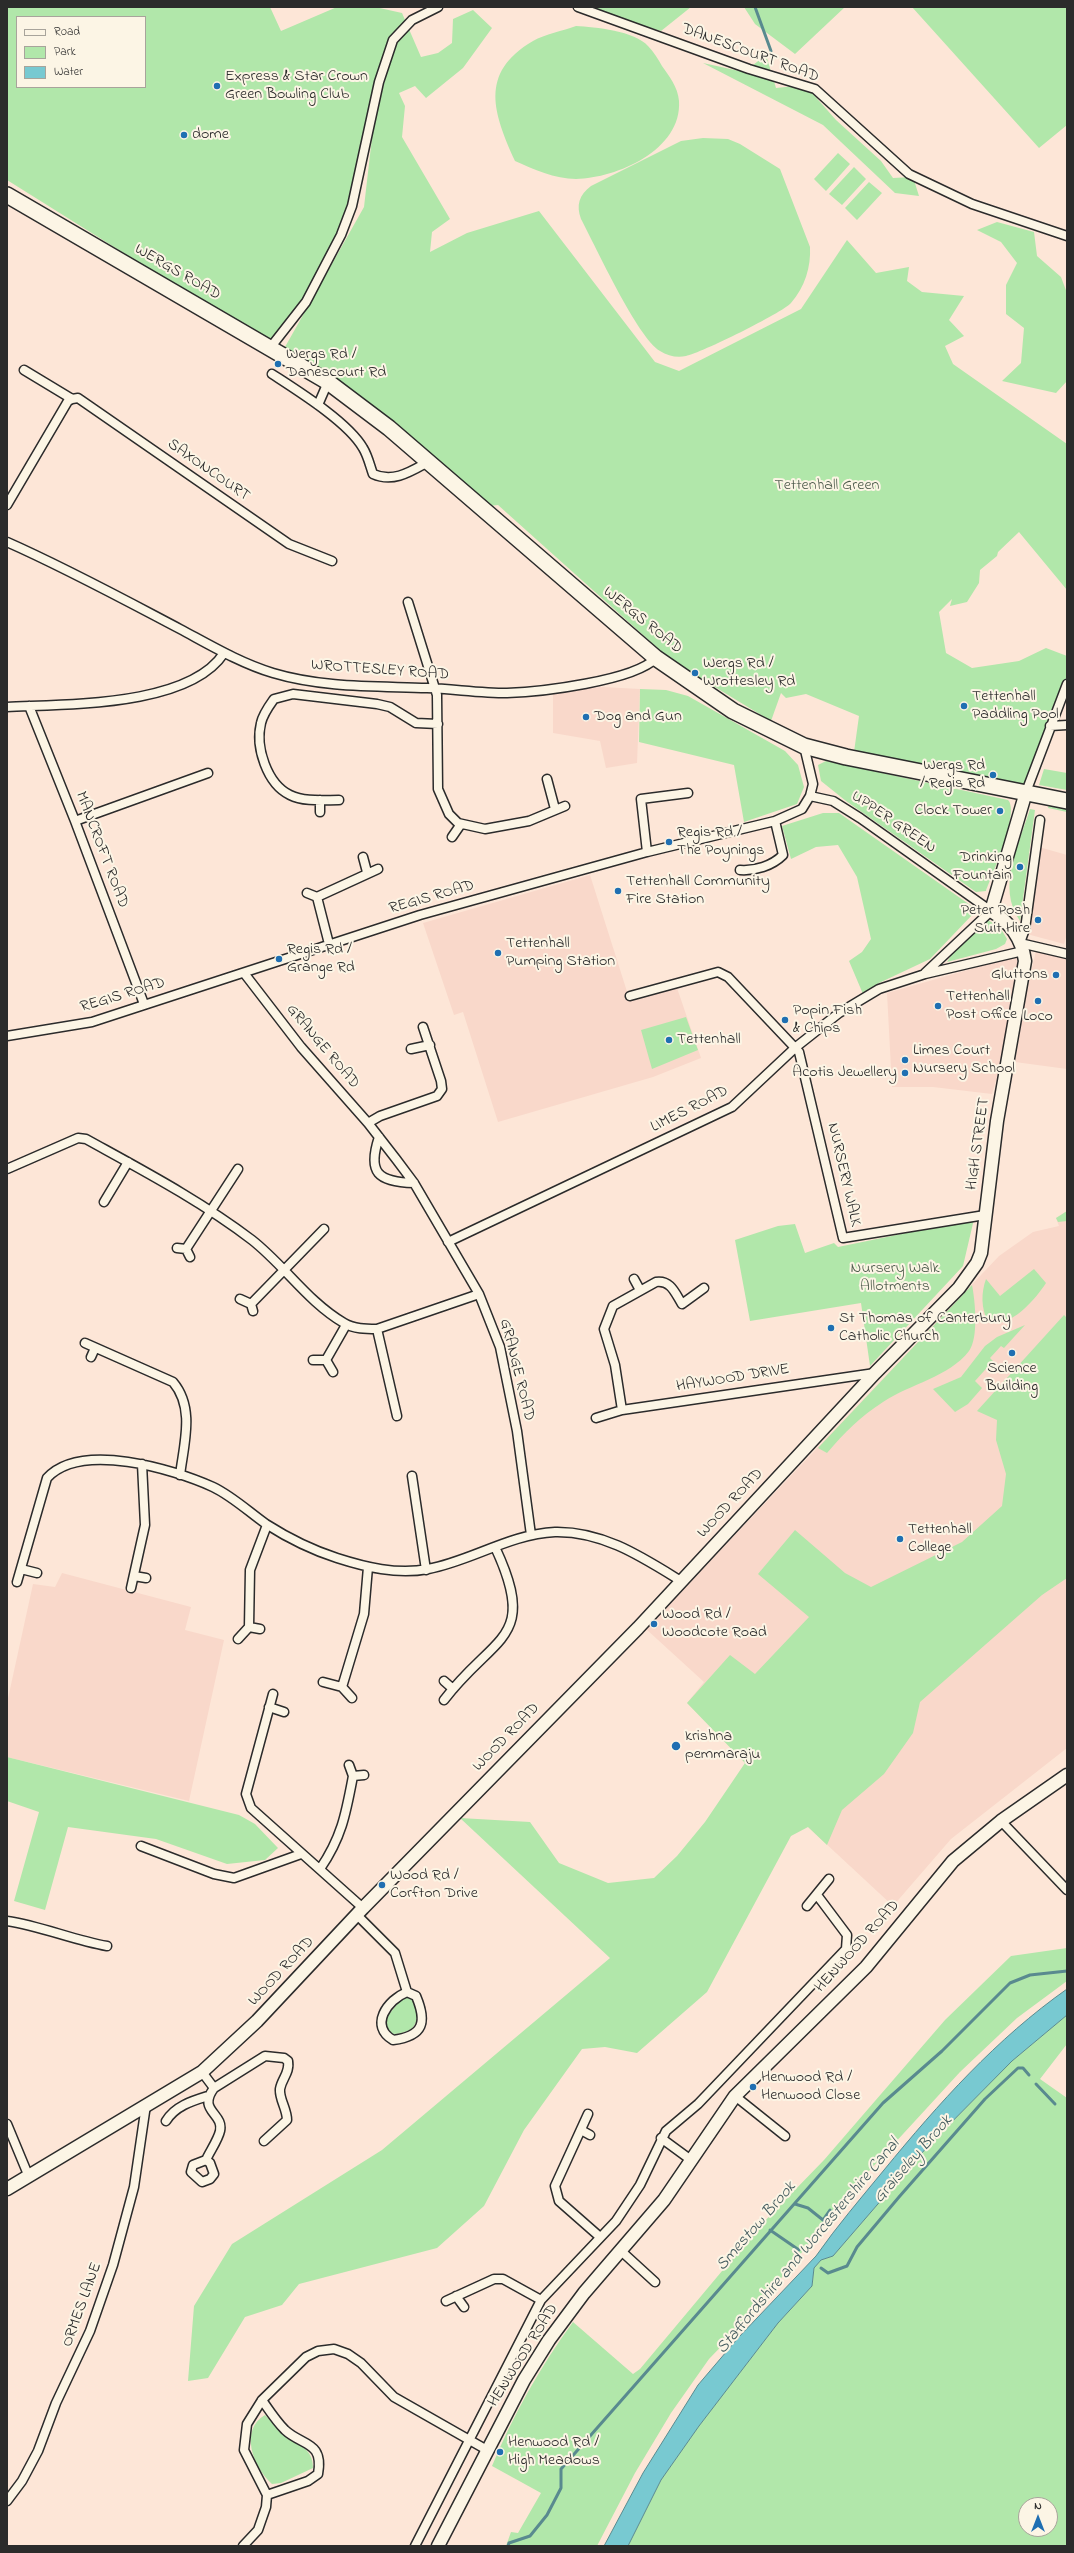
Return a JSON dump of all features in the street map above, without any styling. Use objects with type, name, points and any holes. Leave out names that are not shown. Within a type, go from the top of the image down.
[{"type":"highway","name":"WERGS ROAD","points":[[7,195],[328,382],[389,428],[656,658],[733,711],[804,746],[846,757],[1067,801]]},
{"type":"street","points":[[270,348],[306,302],[341,235],[352,206],[379,82],[393,40],[412,20],[438,7]]},
{"type":"street","name":"DANESCOURT ROAD","points":[[578,7],[749,70],[815,89],[909,174],[972,204],[1067,236]]},
{"type":"street","name":"SAXONCOURT","points":[[24,370],[72,399],[78,398],[289,544],[332,561]]},
{"type":"street","points":[[272,374],[318,405],[363,448],[373,474],[383,479],[401,476],[428,462]]},
{"type":"street","points":[[318,405],[328,382]]},
{"type":"street","points":[[7,505],[68,401],[72,399]]},
{"type":"street","name":"WROTTESLEY ROAD","points":[[7,542],[41,557],[224,653],[272,673],[306,681],[338,685],[507,692],[551,688],[642,669],[656,658]]},
{"type":"street","points":[[408,602],[436,688],[438,724],[438,789],[449,814],[461,824],[485,829],[511,826],[529,821],[565,806]]},
{"type":"street","points":[[7,707],[114,702],[140,696],[194,680],[213,668],[224,653]]},
{"type":"street","points":[[1067,684],[1026,792],[991,911],[1008,924],[1022,947],[1067,954]]},
{"type":"street","points":[[339,800],[320,800],[291,796],[279,788],[266,765],[261,749],[261,722],[274,699],[293,694],[377,704],[390,707],[416,723],[438,724]]},
{"type":"street","name":"MANCROFT ROAD","points":[[29,706],[75,821],[144,1004]]},
{"type":"street","points":[[1050,726],[1067,725]]},
{"type":"street","points":[[804,746],[813,784],[810,796]]},
{"type":"street","points":[[75,821],[208,773]]},
{"type":"street","points":[[547,779],[555,809]]},
{"type":"street","points":[[647,852],[641,799],[688,793]]},
{"type":"street","name":"REGIS ROAD","points":[[7,1036],[92,1022],[420,915],[647,852],[775,821],[802,809],[810,796]]},
{"type":"street","name":"UPPER GREEN","points":[[810,796],[833,801],[860,818],[991,911]]},
{"type":"street","points":[[320,800],[320,812]]},
{"type":"street","points":[[1022,947],[1040,820]]},
{"type":"street","points":[[740,870],[752,871],[778,860],[783,855],[775,821]]},
{"type":"street","points":[[452,837],[461,824]]},
{"type":"street","points":[[363,857],[367,872]]},
{"type":"street","points":[[307,893],[317,897],[367,872],[378,869]]},
{"type":"street","points":[[317,897],[329,944]]},
{"type":"street","name":"LIMES ROAD","points":[[925,974],[991,911]]},
{"type":"street","name":"LIMES ROAD","points":[[448,1242],[732,1107],[796,1047],[839,1013],[880,989],[925,974],[1022,947]]},
{"type":"street","name":"HIGH STREET","points":[[980,1253],[997,1121],[1025,961],[1022,947]]},
{"type":"street","name":"GRANGE ROAD","points":[[244,972],[301,1047],[368,1123],[414,1183],[479,1294],[500,1347],[517,1432],[531,1535]]},
{"type":"street","points":[[630,996],[718,972],[728,976],[796,1047]]},
{"type":"street","points":[[368,1123],[380,1116],[437,1096],[442,1089],[430,1045],[423,1027]]},
{"type":"street","points":[[411,1049],[430,1045]]},
{"type":"street","name":"NURSERY WALK","points":[[796,1047],[817,1122],[842,1238],[985,1215]]},
{"type":"street","points":[[379,1137],[373,1160],[375,1168],[382,1179],[397,1183],[414,1183]]},
{"type":"street","points":[[7,1169],[78,1138],[86,1139],[209,1210],[251,1239],[284,1269],[315,1303],[346,1325],[377,1329],[479,1294]]},
{"type":"street","points":[[104,1202],[128,1162]]},
{"type":"street","points":[[186,1249],[209,1210],[238,1169]]},
{"type":"street","points":[[240,1299],[252,1307],[284,1269],[324,1229]]},
{"type":"street","points":[[177,1248],[186,1249]]},
{"type":"street","points":[[186,1249],[190,1257]]},
{"type":"street","name":"WOOD ROAD","points":[[7,2189],[202,2072],[257,2021],[360,1911],[638,1628],[875,1373],[959,1288],[977,1263],[980,1253]]},
{"type":"street","points":[[634,1279],[640,1290]]},
{"type":"street","points":[[622,1410],[615,1365],[604,1329],[613,1306],[649,1285],[664,1281],[668,1283],[682,1304],[704,1288]]},
{"type":"street","points":[[326,1360],[346,1325]]},
{"type":"street","points":[[377,1329],[397,1416]]},
{"type":"street","points":[[85,1343],[173,1382],[180,1391],[187,1418],[180,1475]]},
{"type":"street","points":[[92,1357],[95,1348]]},
{"type":"street","points":[[313,1360],[326,1360]]},
{"type":"street","points":[[326,1360],[333,1372]]},
{"type":"street","name":"HAYWOOD DRIVE","points":[[596,1418],[622,1410],[875,1373]]},
{"type":"street","points":[[17,1582],[39,1502],[48,1478],[55,1470],[67,1464],[103,1460],[142,1464],[180,1475],[214,1488],[267,1525],[312,1549],[368,1567],[406,1571],[426,1570],[531,1535],[556,1532],[602,1539],[632,1551],[681,1581]]},
{"type":"street","points":[[131,1588],[145,1525],[142,1464]]},
{"type":"street","points":[[412,1476],[426,1570]]},
{"type":"street","points":[[238,1639],[248,1627],[250,1570],[267,1525]]},
{"type":"street","points":[[444,1700],[452,1689],[507,1633],[513,1619],[514,1604],[512,1587],[495,1547]]},
{"type":"street","points":[[342,1687],[364,1614],[368,1567]]},
{"type":"street","points":[[21,1569],[37,1573]]},
{"type":"street","points":[[134,1576],[146,1578]]},
{"type":"street","points":[[248,1627],[260,1629]]},
{"type":"street","points":[[444,1681],[452,1689]]},
{"type":"street","points":[[323,1682],[342,1687],[352,1698]]},
{"type":"street","points":[[273,1694],[246,1794],[250,1808],[301,1854],[320,1868],[360,1911],[395,1953],[407,1992],[416,1996],[420,2007],[422,2024],[419,2031],[412,2035],[393,2040],[385,2035],[381,2028],[382,2018],[398,1996],[407,1992]]},
{"type":"street","points":[[269,1707],[284,1712]]},
{"type":"street","points":[[320,1868],[335,1847],[344,1823],[353,1776],[349,1766]]},
{"type":"street","points":[[353,1776],[364,1775]]},
{"type":"street","name":"HENWOOD ROAD","points":[[438,2546],[524,2380],[549,2340],[584,2293],[664,2200],[735,2096],[866,1967],[953,1860],[1001,1821],[1067,1775]]},
{"type":"street","points":[[1001,1821],[1067,1890]]},
{"type":"street","points":[[141,1846],[214,1874],[234,1878],[301,1854]]},
{"type":"street","points":[[807,1906],[817,1896],[829,1879]]},
{"type":"street","name":"HENWOOD ROAD","points":[[415,2546],[541,2300],[616,2222],[640,2185],[661,2138],[673,2123],[698,2104],[842,1956],[846,1949],[847,1935],[817,1896]]},
{"type":"street","points":[[7,1921],[49,1930],[80,1941],[107,1946]]},
{"type":"street","points":[[166,2121],[170,2114],[186,2103],[208,2096],[214,2088],[265,2056],[284,2058],[288,2061],[288,2071],[280,2087],[280,2092],[286,2109],[287,2120],[264,2141]]},
{"type":"street","points":[[202,2072],[214,2088]]},
{"type":"street","points":[[206,2160],[220,2130],[219,2122],[209,2107],[208,2096]]},
{"type":"street","points":[[735,2096],[785,2136]]},
{"type":"street","name":"ORMES LANE","points":[[7,2501],[22,2481],[38,2451],[56,2403],[95,2318],[113,2265],[134,2187],[146,2105]]},
{"type":"street","points":[[588,2114],[555,2186],[555,2192],[559,2200],[600,2237]]},
{"type":"street","points":[[7,2124],[29,2177]]},
{"type":"street","points":[[581,2130],[590,2135]]},
{"type":"street","points":[[661,2138],[690,2160]]},
{"type":"street","points":[[620,2250],[655,2282]]},
{"type":"street","name":"HENWOOD ROAD","points":[[446,2301],[494,2280],[503,2280],[541,2300]]},
{"type":"street","points":[[456,2296],[464,2307]]},
{"type":"street","points":[[243,2546],[258,2530],[266,2507],[266,2495],[244,2450],[247,2424],[262,2400],[306,2357],[318,2351],[334,2349],[361,2363],[399,2400],[487,2450]]},
{"type":"street","points":[[262,2400],[286,2430],[308,2442],[317,2452],[320,2463],[318,2474],[308,2481],[266,2495]]},
{"type":"shaded area","points":[[603,687],[640,689],[637,763],[606,768],[600,741],[553,733],[553,692]]},
{"type":"shaded area","points":[[1039,847],[1067,855],[1067,934],[1064,944],[1027,934]]},
{"type":"shaded area","points":[[590,875],[630,1001],[677,988],[701,1058],[653,1077],[498,1122],[463,1012],[454,1015],[423,923]]},
{"type":"shaded area","points":[[1036,951],[1067,958],[1067,1069],[1015,1062],[1026,993]]},
{"type":"shaded area","points":[[1017,956],[1018,966],[1002,1059],[992,1094],[933,1087],[892,1087],[887,993]]},
{"type":"shaded area","name":"Tettenhall College","points":[[1067,1211],[1067,1748],[951,1839],[893,1906],[808,1827],[687,1703],[704,1682],[646,1629],[999,1256],[1033,1232],[1059,1226],[1056,1218]]},
{"type":"shaded area","points":[[62,1573],[191,1607],[185,1630],[224,1640],[189,1801],[7,1757],[7,1703],[33,1584],[55,1587]]},
{"type":"green space","name":"Tettenhall Green","points":[[7,7],[270,7],[281,31],[337,7],[375,7],[402,13],[421,57],[438,53],[452,43],[453,19],[473,10],[492,28],[463,68],[426,98],[415,86],[399,93],[405,106],[402,137],[450,219],[432,232],[430,252],[467,233],[539,211],[655,362],[679,371],[801,309],[847,240],[876,273],[909,267],[907,281],[922,292],[964,296],[949,320],[964,336],[945,346],[953,364],[1067,444],[1067,590],[1019,532],[998,552],[997,556],[980,570],[979,583],[967,602],[950,606],[952,599],[939,612],[946,653],[972,668],[1019,661],[1046,648],[1067,656],[1067,678],[1024,787],[854,752],[859,716],[806,694],[786,698],[781,693],[771,721],[672,661],[498,505],[489,506],[399,426],[321,369],[285,347],[364,207],[373,129],[390,59],[365,129],[348,206],[338,234],[303,301],[269,344],[7,180]]},
{"type":"green space","points":[[580,7],[691,7],[661,31]]},
{"type":"green space","points":[[744,7],[845,7],[795,54],[755,24]]},
{"type":"green space","points":[[912,7],[1067,7],[1067,125],[1039,148]]},
{"type":"green space","points":[[576,26],[593,27],[625,33],[642,41],[652,51],[675,86],[679,101],[677,118],[670,134],[659,147],[644,158],[627,167],[610,173],[592,177],[568,179],[537,170],[515,161],[501,127],[497,111],[496,95],[498,81],[504,67],[516,53],[533,41],[548,34]]},
{"type":"green space","points":[[766,55],[776,88],[805,85],[836,120],[881,161],[893,178],[913,177],[919,196],[895,193],[823,125],[703,63],[744,72]]},
{"type":"green space","points":[[703,138],[728,139],[740,144],[780,169],[810,247],[810,254],[808,269],[803,284],[796,297],[785,308],[741,332],[707,348],[683,357],[676,357],[660,351],[640,328],[618,290],[581,219],[579,205],[581,197],[591,186],[681,141]]},
{"type":"green space","points":[[838,153],[850,164],[826,191],[814,179]]},
{"type":"green space","points":[[854,167],[866,179],[842,205],[829,194]]},
{"type":"green space","points":[[869,182],[882,193],[857,220],[845,208]]},
{"type":"green space","points":[[997,222],[1034,232],[1037,256],[1061,277],[1067,293],[1067,381],[1056,393],[1002,381],[1021,363],[1024,328],[1006,314],[1006,285],[1017,263],[1001,242],[977,230]]},
{"type":"green space","points":[[640,689],[666,690],[688,696],[785,751],[798,765],[804,787],[797,804],[744,822],[734,765],[639,742]]},
{"type":"green space","points":[[826,761],[1008,800],[1011,807],[1008,830],[986,891],[976,892],[846,801],[821,781],[818,765]]},
{"type":"green space","points":[[1044,769],[1067,773],[1067,790],[1039,785]]},
{"type":"green space","points":[[1050,801],[1067,804],[1067,812],[1048,808]]},
{"type":"green space","points":[[1030,809],[1035,810],[1020,921],[1013,908],[1010,894],[1010,880],[1012,865]]},
{"type":"green space","points":[[823,813],[839,813],[973,907],[974,913],[930,959],[879,983],[863,994],[849,961],[862,952],[871,939],[857,877],[838,845],[816,847],[791,859],[782,826]]},
{"type":"green space","points":[[987,919],[1001,929],[1007,939],[1005,944],[996,949],[947,962],[955,949]]},
{"type":"green space","name":"Tettenhall","points":[[686,1017],[698,1050],[652,1069],[641,1030]]},
{"type":"green space","points":[[1067,1211],[1067,1221],[1058,1222],[1056,1218]]},
{"type":"green space","name":"Nursery Walk Allotments","points":[[974,1219],[963,1266],[870,1366],[861,1303],[750,1321],[735,1240],[778,1226],[795,1224],[805,1253],[834,1243],[838,1247]]},
{"type":"green space","points":[[1034,1269],[1046,1283],[1029,1305],[1021,1312],[1005,1321],[996,1323],[988,1322],[982,1300],[986,1279],[1000,1296]]},
{"type":"green space","points":[[972,1285],[975,1309],[974,1337],[969,1351],[961,1360],[940,1374],[894,1396],[875,1407],[853,1425],[827,1453],[818,1448]]},
{"type":"green space","points":[[1064,1315],[1067,1318],[1067,1578],[1042,1595],[920,1702],[913,1733],[884,1774],[842,1810],[827,1845],[808,1827],[791,1836],[707,1992],[637,2053],[605,2047],[582,2049],[524,2130],[484,2206],[437,2248],[299,2284],[282,2305],[245,2317],[208,2378],[188,2381],[194,2306],[232,2244],[382,2150],[610,1958],[460,1818],[530,1822],[559,1863],[608,1883],[654,1878],[677,1856],[705,1822],[745,1763],[687,1703],[730,1655],[755,1674],[809,1617],[758,1574],[795,1530],[845,1573],[871,1587],[962,1542],[1002,1506],[1006,1474],[996,1440],[997,1420],[977,1411]]},
{"type":"green space","points":[[1025,1325],[1004,1348],[1001,1346],[990,1358],[993,1361],[975,1381],[982,1388],[968,1404],[955,1412],[933,1389],[961,1377],[985,1346],[997,1337]]},
{"type":"green space","points":[[7,1757],[239,1815],[255,1824],[278,1848],[265,1860],[227,1864],[156,1839],[68,1827],[45,1910],[14,1901],[39,1812],[7,1801]]},
{"type":"green space","points":[[1067,1948],[1067,1981],[1017,2018],[960,2072],[858,2183],[782,2277],[765,2301],[709,2359],[671,2413],[635,2473],[597,2546],[506,2546],[511,2532],[518,2533],[541,2493],[492,2466],[518,2410],[538,2374],[573,2322],[633,2374],[640,2369],[758,2228],[824,2160],[945,2020],[1011,1956]]},
{"type":"green space","points":[[403,1997],[412,1997],[417,2018],[416,2023],[408,2031],[393,2034],[387,2028],[386,2018]]},
{"type":"green space","points":[[1067,2015],[1067,2044],[1040,2079],[1067,2098],[1067,2546],[628,2546],[661,2480],[699,2426],[778,2323],[812,2286],[814,2268],[821,2260],[833,2256],[928,2146],[1012,2061]]},
{"type":"green space","points":[[265,2415],[285,2435],[308,2452],[311,2456],[313,2468],[281,2483],[272,2484],[265,2477],[255,2459],[251,2439],[252,2430],[257,2422]]},
{"type":"water","points":[[1067,1989],[1067,2015],[1012,2061],[928,2146],[833,2256],[821,2260],[814,2268],[812,2286],[778,2323],[699,2426],[661,2480],[628,2546],[604,2546],[643,2473],[698,2385],[738,2338],[816,2256],[858,2202],[947,2096],[1016,2029]]},
{"type":"waterway","points":[[755,7],[771,51]]},
{"type":"waterway","name":"Smestow Brook","points":[[508,2546],[509,2543],[530,2536],[547,2515],[561,2488],[561,2469],[883,2103],[942,2051],[1010,1983],[1030,1975],[1067,1971]]},
{"type":"waterway","name":"Graiseley Brook","points":[[821,2268],[828,2273],[847,2266],[857,2247],[985,2099],[1018,2068],[1023,2068],[1029,2075]]},
{"type":"waterway","name":"Graiseley Brook","points":[[1036,2084],[1055,2104]]},
{"type":"waterway","name":"Staffordshire and Worcestershire Canal","points":[[795,2204],[808,2208],[823,2220],[830,2210]]},
{"type":"waterway","name":"Graiseley Brook","points":[[770,2230],[799,2250]]},
{"type":"place","name":"Express & Star Crown Green Bowling Club","points":[[217,86]]},
{"type":"place","name":"dome","points":[[184,135]]},
{"type":"place","name":"Wergs Rd / Danescourt Rd","points":[[278,364]]},
{"type":"place","name":"Wergs Rd / Wrottesley Rd","points":[[695,673]]},
{"type":"place","name":"Tettenhall Paddling Pool","points":[[964,706]]},
{"type":"place","name":"Dog and Gun","points":[[586,717]]},
{"type":"place","name":"Wergs Rd / Regis Rd","points":[[993,775]]},
{"type":"place","name":"Clock Tower","points":[[1000,811]]},
{"type":"place","name":"Regis Rd / The Poynings","points":[[669,842]]},
{"type":"place","name":"Drinking Fountain","points":[[1020,867]]},
{"type":"place","name":"Tettenhall Community Fire Station","points":[[618,891]]},
{"type":"place","name":"Peter Posh Suit Hire","points":[[1038,920]]},
{"type":"place","name":"Tettenhall Pumping Station","points":[[498,953]]},
{"type":"place","name":"Regis Rd / Grange Rd","points":[[279,959]]},
{"type":"place","name":"Gluttons","points":[[1056,975]]},
{"type":"place","name":"Loco","points":[[1038,1001]]},
{"type":"place","name":"Tettenhall Post Office","points":[[938,1006]]},
{"type":"place","name":"Popin Fish & Chips","points":[[785,1020]]},
{"type":"place","name":"Tettenhall","points":[[669,1040]]},
{"type":"place","name":"Limes Court Nursery School","points":[[905,1060]]},
{"type":"place","name":"Acotis Jewellery","points":[[905,1073]]},
{"type":"place","name":"St Thomas of Canterbury Catholic Church","points":[[831,1328]]},
{"type":"place","name":"Science Building","points":[[1012,1353]]},
{"type":"place","name":"Tettenhall College","points":[[900,1539]]},
{"type":"place","name":"Wood Rd / Woodcote Road","points":[[654,1624]]},
{"type":"place","name":"krishna pemmaraju","points":[[676,1746]]},
{"type":"place","name":"Wood Rd / Corfton Drive","points":[[382,1885]]},
{"type":"place","name":"Henwood Rd / Henwood Close","points":[[753,2087]]},
{"type":"place","name":"Henwood Rd / High Meadows","points":[[500,2452]]}]
